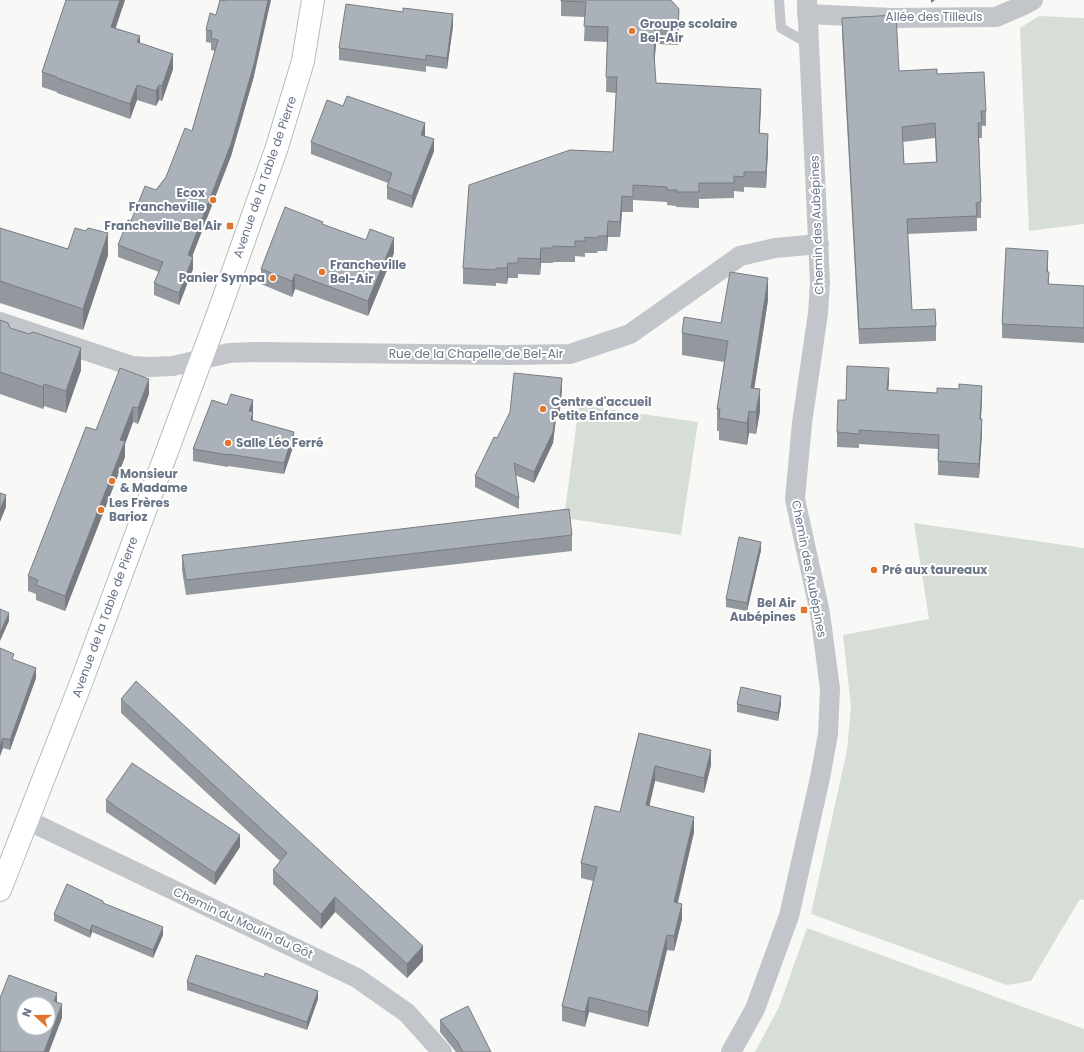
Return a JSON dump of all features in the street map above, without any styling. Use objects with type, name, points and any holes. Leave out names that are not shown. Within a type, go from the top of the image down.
[{"type":"main road","name":"Avenue de la Table de Pierre","points":[[0,890],[81,683],[278,147],[303,61],[313,0]]},
{"type":"street","name":"Allée des Tilleuls","points":[[807,7],[909,9],[996,17],[1033,0]]},
{"type":"street","name":"Chemin des Aubépines","points":[[731,1052],[755,1009],[789,916],[820,778],[828,734],[830,689],[820,613],[795,499],[802,423],[818,313],[820,283],[807,7]]},
{"type":"street","name":"Rue de la Chapelle de Bel-Air","points":[[0,322],[132,366],[149,367],[172,366],[229,353],[250,352],[508,355],[570,354],[630,334],[740,256],[775,248],[819,244]]},
{"type":"street","name":"Chemin du Moulin du Gôt","points":[[27,820],[357,978],[407,1013],[442,1052]]},
{"type":"lane","points":[[780,0],[781,28],[809,44]]},
{"type":"shaded area","points":[[1039,16],[1084,18],[1084,224],[1029,231],[1020,28]]},
{"type":"shaded area","points":[[579,405],[698,422],[681,535],[564,518]]},
{"type":"shaded area","points":[[914,523],[1084,548],[1084,900],[1080,899],[1031,981],[1007,985],[811,914],[847,750],[851,707],[843,635],[929,619]]},
{"type":"shaded area","points":[[807,928],[1084,1029],[1084,1052],[755,1052],[779,1007]]},
{"type":"building","points":[[66,0],[120,0],[111,27],[140,36],[137,42],[173,54],[162,86],[159,85],[156,91],[137,85],[130,104],[42,72]]},
{"type":"building","points":[[220,0],[268,0],[254,64],[231,144],[188,255],[193,257],[179,293],[154,283],[163,262],[118,245],[128,220],[131,221],[145,186],[156,190],[166,177],[185,128],[192,131],[218,40],[211,38],[212,31],[206,30],[210,13],[216,15]]},
{"type":"building","points":[[561,0],[671,0],[679,9],[678,29],[656,29],[654,54],[656,83],[761,89],[759,133],[768,134],[766,172],[744,172],[744,177],[734,176],[734,183],[699,183],[699,192],[676,192],[677,190],[667,190],[667,187],[633,185],[633,197],[622,196],[620,222],[608,221],[607,236],[598,236],[597,238],[585,237],[585,241],[575,241],[575,247],[553,246],[553,248],[541,248],[540,259],[518,258],[518,263],[508,263],[507,268],[496,268],[496,270],[463,268],[469,185],[570,150],[613,152],[617,77],[606,77],[608,27],[584,26],[586,2]]},
{"type":"building","points":[[346,4],[403,12],[403,8],[453,14],[447,58],[426,55],[426,60],[339,48]]},
{"type":"building","points":[[896,15],[899,71],[937,69],[937,74],[984,72],[986,111],[981,111],[982,123],[978,123],[981,202],[976,203],[977,216],[907,219],[912,310],[935,309],[936,326],[859,329],[842,18]],"holes":[[[935,123],[937,162],[904,164],[902,127]]]},
{"type":"building","points":[[347,96],[425,123],[421,135],[434,139],[412,196],[387,187],[392,173],[311,142],[327,100],[343,106]]},
{"type":"building","points":[[285,207],[323,222],[322,224],[366,240],[370,229],[394,238],[368,301],[295,274],[292,281],[261,269]]},
{"type":"building","points":[[0,228],[68,249],[75,228],[86,231],[88,228],[108,233],[83,309],[0,281]]},
{"type":"building","points":[[1006,248],[1048,251],[1048,284],[1084,286],[1084,328],[1002,324]]},
{"type":"building","points":[[730,272],[768,278],[751,388],[760,389],[756,412],[749,411],[747,423],[719,418],[720,409],[717,409],[728,341],[682,333],[684,317],[721,323]]},
{"type":"building","points":[[0,320],[8,323],[10,328],[29,334],[33,332],[81,348],[66,391],[44,384],[43,387],[0,372]]},
{"type":"building","points":[[847,366],[889,368],[887,390],[937,393],[937,388],[959,389],[959,384],[982,386],[980,419],[982,419],[979,464],[938,461],[939,435],[859,430],[859,434],[837,432],[838,400],[846,400]]},
{"type":"building","points":[[120,368],[149,379],[138,408],[133,407],[120,440],[125,441],[65,596],[36,585],[38,580],[28,576],[86,427],[96,430]]},
{"type":"building","points":[[514,373],[562,378],[559,408],[556,407],[553,432],[534,472],[514,463],[519,498],[475,476],[494,437],[497,438],[510,412]]},
{"type":"building","name":"Salle Léo Ferré","points":[[231,394],[253,400],[249,411],[253,412],[251,420],[294,432],[284,463],[193,449],[212,400],[227,405]]},
{"type":"building","points":[[0,493],[6,495],[0,510]]},
{"type":"building","points":[[569,509],[572,535],[186,580],[182,555]]},
{"type":"building","points":[[739,537],[761,542],[747,603],[726,599]]},
{"type":"building","points":[[0,609],[9,613],[0,633]]},
{"type":"building","points":[[0,648],[14,654],[12,659],[36,668],[10,740],[3,738],[0,746]]},
{"type":"building","points":[[136,681],[423,946],[407,964],[335,897],[321,914],[273,870],[287,853],[121,699]]},
{"type":"building","points":[[741,687],[781,696],[778,713],[737,704]]},
{"type":"building","points":[[639,733],[711,750],[704,778],[655,766],[646,805],[694,817],[674,902],[682,904],[674,936],[667,935],[648,1012],[589,997],[585,1012],[562,1006],[597,867],[581,863],[595,806],[620,812]]},
{"type":"building","points":[[132,763],[240,835],[215,873],[106,800]]},
{"type":"building","points":[[67,884],[103,901],[103,903],[163,927],[153,950],[92,925],[90,931],[54,914]]},
{"type":"building","points":[[196,955],[264,977],[265,973],[318,991],[307,1022],[187,982]]},
{"type":"building","points":[[9,975],[57,993],[56,996],[16,996],[16,1036],[50,1036],[44,1052],[0,1052],[0,998]]},
{"type":"building","points":[[56,1002],[62,1004],[56,1020]]},
{"type":"building","points":[[468,1006],[491,1052],[463,1052],[457,1041],[440,1020]]},
{"type":"place","name":"Groupe scolaire Bel-Air","points":[[632,31]]},
{"type":"place","name":"Ecox Francheville","points":[[213,200]]},
{"type":"place","name":"Francheville Bel Air","points":[[230,226]]},
{"type":"place","name":"Francheville Bel-Air","points":[[322,272]]},
{"type":"place","name":"Panier Sympa","points":[[273,278]]},
{"type":"place","name":"Centre d'accueil Petite Enfance","points":[[543,409]]},
{"type":"place","name":"Salle Léo Ferré","points":[[228,443]]},
{"type":"place","name":"Monsieur & Madame","points":[[112,481]]},
{"type":"place","name":"Les Frères Barioz","points":[[101,510]]},
{"type":"place","name":"Pré aux taureaux","points":[[874,570]]},
{"type":"place","name":"Bel Air Aubépines","points":[[804,610]]}]
